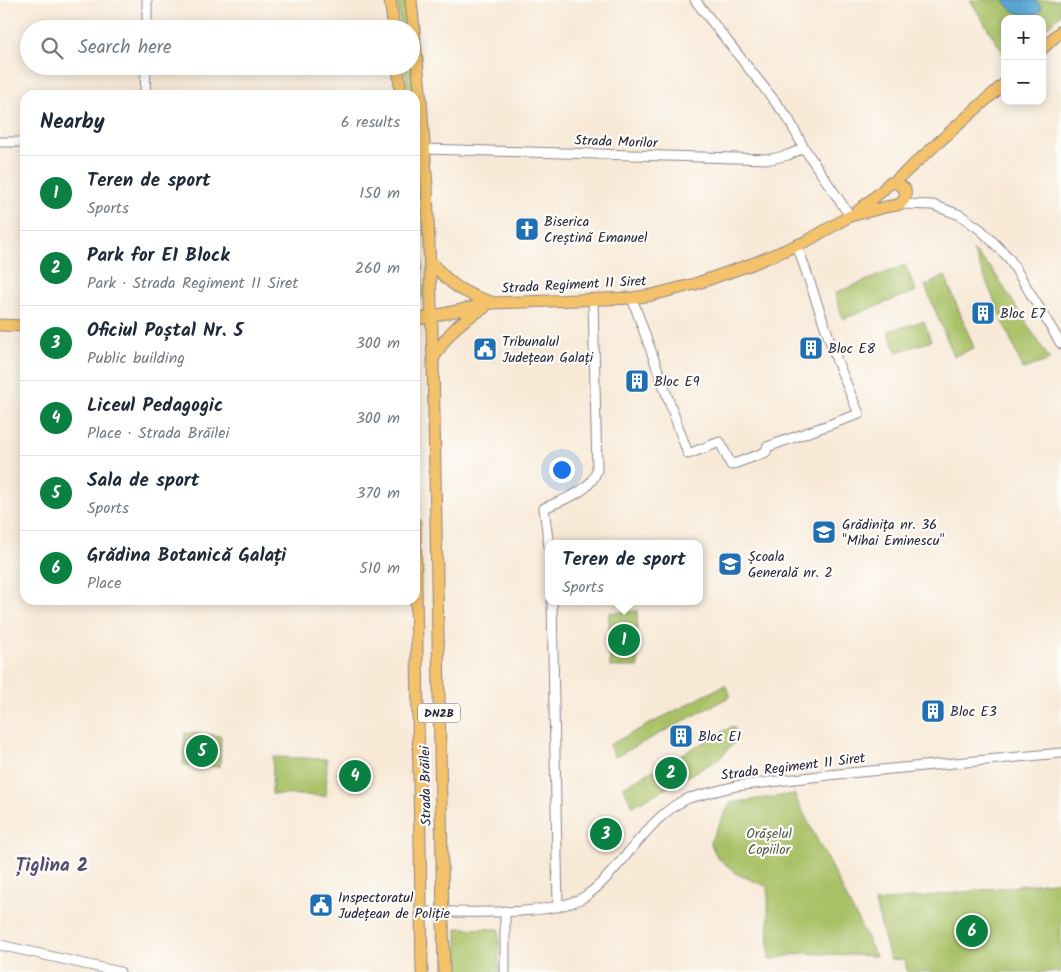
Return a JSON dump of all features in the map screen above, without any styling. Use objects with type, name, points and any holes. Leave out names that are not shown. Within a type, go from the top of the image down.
[{"type":"main road","points":[[390,0],[393,20]]},
{"type":"main road","name":"Strada Brăilei","points":[[411,0],[413,20]]},
{"type":"main road","points":[[1046,45],[1061,31]]},
{"type":"main road","points":[[399,75],[400,90]]},
{"type":"main road","name":"Strada Brăilei","points":[[418,75],[426,150],[430,261],[444,972]]},
{"type":"main road","name":"Strada Regiment 11 Siret","points":[[852,216],[882,193],[886,185],[893,183],[1001,86]]},
{"type":"main road","points":[[882,193],[885,203],[900,198],[916,163]]},
{"type":"main road","points":[[893,183],[902,185],[900,198]]},
{"type":"main road","name":"Strada Regiment 11 Siret","points":[[420,318],[492,303],[632,298],[696,284],[752,264],[797,245],[852,216],[900,198]]},
{"type":"main road","points":[[430,261],[455,288],[492,303]]},
{"type":"main road","points":[[432,360],[446,337],[457,325],[492,303]]},
{"type":"main road","points":[[0,325],[20,326]]},
{"type":"main road","name":"Strada Brăilei","points":[[416,605],[422,972]]},
{"type":"street","points":[[147,0],[147,20]]},
{"type":"street","points":[[695,0],[788,118],[804,148],[852,216]]},
{"type":"street","points":[[145,90],[146,75]]},
{"type":"street","points":[[0,142],[20,142]]},
{"type":"street","name":"Strada Morilor","points":[[426,150],[771,159],[788,155],[804,148]]},
{"type":"street","points":[[900,198],[928,204],[960,215],[995,242],[1009,258],[1061,344]]},
{"type":"street","points":[[632,298],[688,454],[720,442],[731,465],[766,452],[767,447],[859,414],[837,361],[797,245]]},
{"type":"street","points":[[548,540],[544,508],[585,488],[594,480],[597,470],[593,300]]},
{"type":"street","points":[[552,605],[558,907]]},
{"type":"street","name":"Strada Regiment 11 Siret","points":[[421,912],[505,911],[558,907],[586,895],[607,876],[661,816],[681,801],[736,786],[828,775],[1061,753]]},
{"type":"street","points":[[505,911],[505,972]]},
{"type":"street","points":[[0,945],[120,972]]},
{"type":"green space","points":[[397,0],[406,0],[408,20],[400,20]]},
{"type":"green space","points":[[970,0],[1061,0],[1061,14],[1046,28],[1046,15],[1001,15],[1001,50]]},
{"type":"green space","points":[[406,75],[414,75],[415,90],[407,90]]},
{"type":"green space","points":[[420,158],[423,298],[420,300]]},
{"type":"green space","points":[[973,250],[992,269],[1050,360],[1023,369]]},
{"type":"green space","points":[[905,265],[916,291],[843,319],[835,293]]},
{"type":"green space","points":[[945,276],[974,348],[954,356],[925,286]]},
{"type":"green space","points":[[924,321],[931,341],[897,352],[888,331]]},
{"type":"green space","points":[[637,611],[638,667],[610,667],[609,613]]},
{"type":"green space","points":[[725,685],[731,696],[615,757],[609,745]]},
{"type":"green space","points":[[733,726],[739,737],[719,759],[633,806],[623,787]]},
{"type":"green space","points":[[185,733],[221,736],[220,767],[183,765]]},
{"type":"green space","points":[[273,757],[327,759],[326,796],[272,794]]},
{"type":"green space","name":"Orășelul Copiilor","points":[[794,794],[876,956],[802,953],[769,960],[768,887],[737,874],[717,857],[710,842],[730,803]]},
{"type":"green space","points":[[1061,881],[1061,972],[907,972],[905,960],[890,959],[875,902]]},
{"type":"green space","points":[[457,928],[499,929],[499,972],[457,972]]},
{"type":"water","points":[[1004,0],[1035,0],[1042,8],[1039,14],[1023,14],[1011,9]]},
{"type":"place","name":"Biserica Creștină Emanuel","points":[[527,229]]},
{"type":"place","name":"Bloc E7","points":[[983,313]]},
{"type":"place","name":"Bloc E8","points":[[811,348]]},
{"type":"place","name":"Tribunalul Județean Galați","points":[[485,349]]},
{"type":"place","name":"Bloc E9","points":[[637,381]]},
{"type":"place","name":"Grădinița nr. 36 \"Mihai Eminescu\"","points":[[824,532]]},
{"type":"place","name":"Școala Generală nr. 2","points":[[730,564]]},
{"type":"place","name":"Teren de sport","points":[[624,640]]},
{"type":"place","name":"Bloc E3","points":[[933,711]]},
{"type":"place","name":"Bloc E1","points":[[681,736]]},
{"type":"place","name":"Sala de sport","points":[[202,751]]},
{"type":"place","name":"Park for E1 Block","points":[[671,773]]},
{"type":"place","name":"Liceul Pedagogic","points":[[355,776]]},
{"type":"place","name":"Oficiul Poștal Nr. 5","points":[[606,834]]},
{"type":"place","name":"Inspectoratul Județean de Poliție","points":[[321,905]]},
{"type":"place","name":"Grădina Botanică Galați","points":[[972,931]]},
{"type":"district","name":"Țiglina 2","points":[[52,864]]}]
